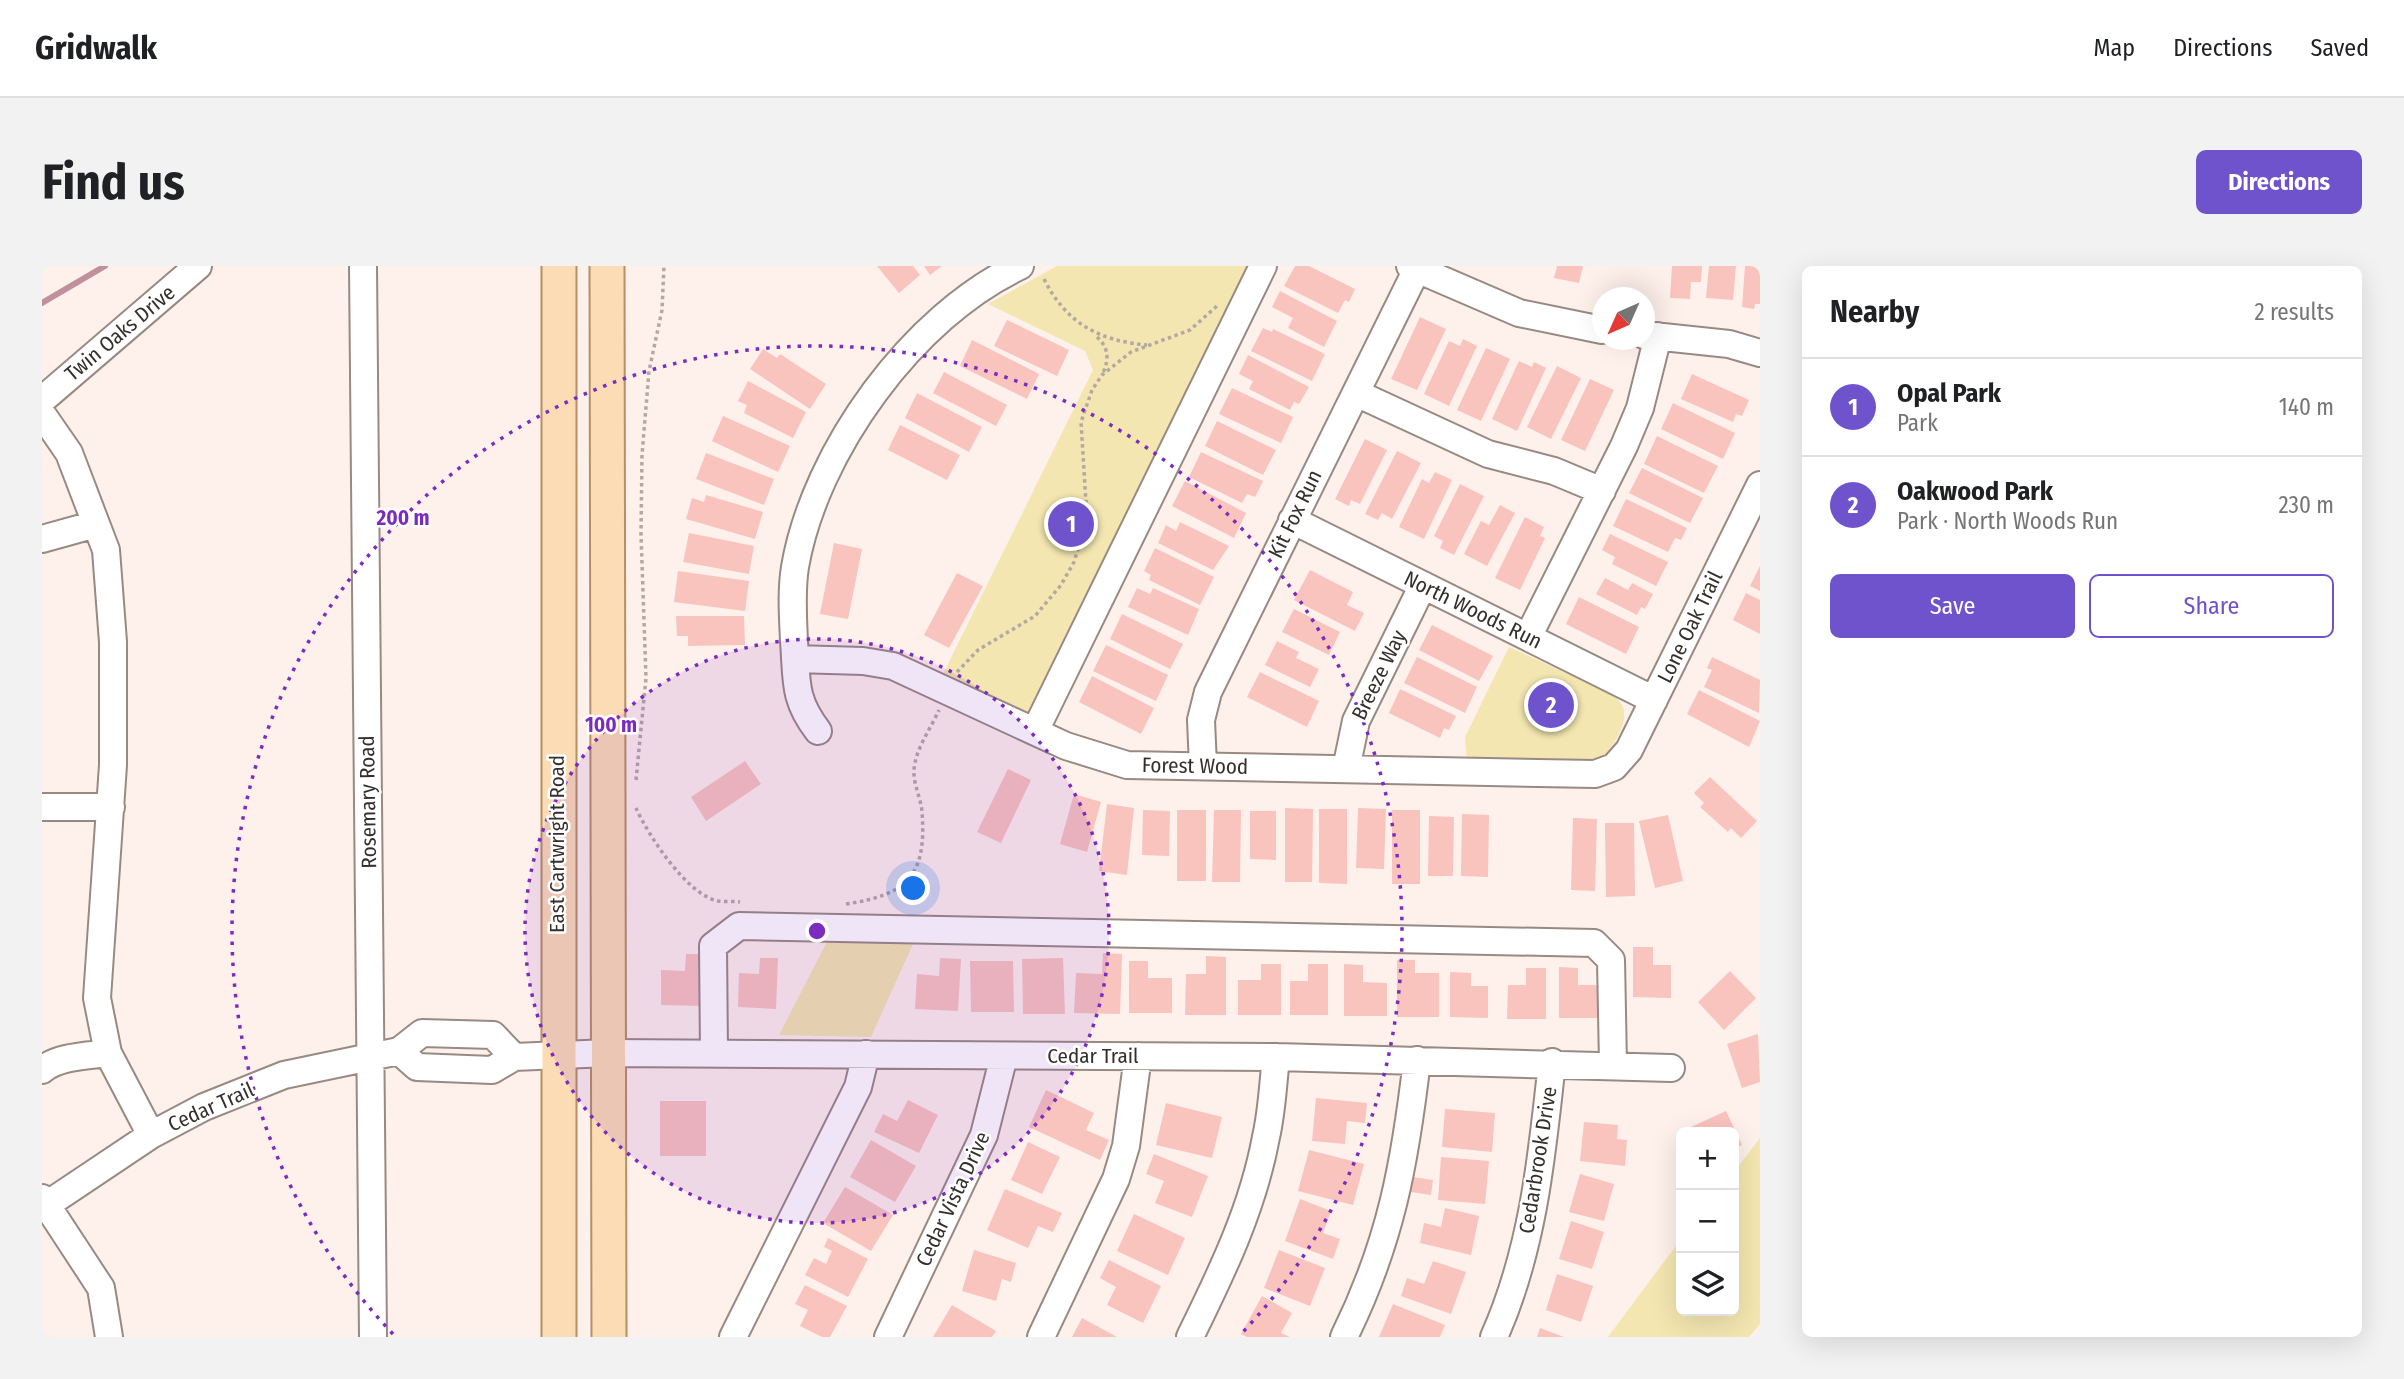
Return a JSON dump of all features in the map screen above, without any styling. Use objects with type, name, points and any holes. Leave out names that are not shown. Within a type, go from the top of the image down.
[{"type":"main road","name":"East Cartwright Road","points":[[559,266],[559,1337]]},
{"type":"main road","points":[[607,266],[609,1337]]},
{"type":"street","name":"Twin Oaks Drive","points":[[42,400],[198,266]]},
{"type":"street","name":"Rosemary Road","points":[[363,266],[373,1337]]},
{"type":"street","points":[[818,731],[799,703],[792,603],[795,567],[809,518],[848,431],[875,390],[913,347],[968,299],[1020,266]]},
{"type":"street","points":[[1035,731],[1264,266]]},
{"type":"street","points":[[1414,268],[1519,313],[1592,328]]},
{"type":"street","name":"Kit Fox Run","points":[[1203,766],[1201,719],[1208,692],[1356,393],[1414,268]]},
{"type":"street","points":[[1655,335],[1729,344],[1760,353]]},
{"type":"street","points":[[1528,637],[1602,491],[1640,408],[1649,350]]},
{"type":"street","points":[[1356,393],[1488,454],[1554,471],[1602,491]]},
{"type":"street","points":[[42,414],[69,453],[106,550],[113,642],[110,807],[97,998],[108,1053],[151,1135]]},
{"type":"street","name":"Lone Oak Trail","points":[[1614,767],[1629,750],[1760,485]]},
{"type":"street","name":"North Woods Run","points":[[1293,520],[1654,700]]},
{"type":"street","points":[[42,538],[96,524]]},
{"type":"street","name":"Breeze Way","points":[[1346,769],[1356,721],[1423,585]]},
{"type":"street","name":"Forest Wood","points":[[795,659],[863,661],[893,666],[1094,756],[1127,765],[1595,774],[1614,767]]},
{"type":"street","points":[[42,807],[110,807]]},
{"type":"street","points":[[714,1053],[713,946],[739,926],[1594,943],[1611,960],[1613,1065]]},
{"type":"street","name":"Cedar Trail","points":[[43,1204],[151,1135],[204,1107],[284,1075],[399,1051],[422,1033],[493,1035],[514,1057],[714,1053],[1276,1057],[1552,1062],[1671,1068]]},
{"type":"street","points":[[42,1070],[48,1065],[72,1058],[108,1053]]},
{"type":"street","points":[[733,1337],[858,1087],[866,1054]]},
{"type":"street","name":"Cedar Vista Drive","points":[[888,1337],[984,1135],[1003,1056]]},
{"type":"street","points":[[1041,1337],[1116,1179],[1126,1146],[1138,1056]]},
{"type":"street","points":[[1190,1337],[1226,1261],[1256,1181],[1267,1136],[1276,1057]]},
{"type":"street","points":[[1344,1337],[1385,1238],[1402,1173],[1417,1060]]},
{"type":"street","name":"Cedarbrook Drive","points":[[1494,1337],[1522,1259],[1540,1175],[1552,1062]]},
{"type":"street","points":[[43,1204],[101,1288],[108,1337]]},
{"type":"path","points":[[635,790],[646,678],[641,534],[642,455],[649,371],[662,310],[664,266]]},
{"type":"path","points":[[955,676],[967,659],[1035,616],[1055,594],[1074,562],[1087,519],[1081,422],[1092,390],[1107,363],[1107,350],[1064,311],[1044,279]]},
{"type":"path","points":[[1102,375],[1118,360],[1190,330],[1222,300]]},
{"type":"path","points":[[1089,331],[1125,343],[1149,345]]},
{"type":"path","points":[[834,904],[888,895],[902,887],[916,870],[920,859],[922,812],[914,770],[941,705]]},
{"type":"path","points":[[634,803],[646,831],[685,879],[716,901],[743,902]]},
{"type":"shaded area","points":[[1057,266],[1252,266],[1029,720],[941,678],[1093,370],[1085,351],[988,304]]},
{"type":"shaded area","points":[[1509,647],[1612,694],[1621,703],[1624,714],[1621,729],[1602,758],[1597,762],[1467,762],[1465,737]]},
{"type":"shaded area","points":[[833,930],[918,933],[871,1037],[779,1035]]},
{"type":"shaded area","points":[[1760,1138],[1760,1324],[1749,1337],[1608,1337],[1676,1246],[1676,1316],[1739,1316],[1739,1165]]},
{"type":"building","points":[[877,266],[913,266],[920,275],[899,293]]},
{"type":"building","points":[[924,266],[942,266],[930,275]]},
{"type":"building","points":[[1295,266],[1309,266],[1355,289],[1349,302],[1345,300],[1338,313],[1284,286]]},
{"type":"building","points":[[1557,266],[1583,266],[1579,283],[1554,278]]},
{"type":"building","points":[[1672,266],[1702,266],[1701,282],[1691,282],[1690,299],[1670,298]]},
{"type":"building","points":[[1709,266],[1736,266],[1733,300],[1706,298]]},
{"type":"building","points":[[1745,266],[1760,266],[1760,304],[1755,304],[1754,309],[1742,307]]},
{"type":"building","points":[[1280,291],[1337,321],[1324,347],[1288,328],[1293,318],[1272,307]]},
{"type":"building","points":[[1420,317],[1446,329],[1417,390],[1391,379]]},
{"type":"building","points":[[1007,320],[1069,350],[1057,376],[994,346]]},
{"type":"building","points":[[1263,328],[1272,332],[1273,329],[1325,354],[1312,381],[1251,351]]},
{"type":"building","points":[[1463,339],[1477,346],[1449,406],[1424,394],[1449,341],[1460,346]]},
{"type":"building","points":[[972,340],[1039,374],[1027,399],[960,366]]},
{"type":"building","points":[[1486,348],[1510,359],[1481,421],[1457,410]]},
{"type":"building","points":[[763,349],[777,358],[780,354],[826,384],[810,409],[750,369]]},
{"type":"building","points":[[1248,355],[1309,387],[1299,404],[1294,402],[1290,410],[1249,389],[1253,381],[1239,374]]},
{"type":"building","points":[[1519,361],[1532,367],[1534,362],[1546,368],[1517,431],[1492,419]]},
{"type":"building","points":[[1557,366],[1581,378],[1551,439],[1527,427]]},
{"type":"building","points":[[944,372],[1007,405],[996,426],[933,393]]},
{"type":"building","points":[[1692,374],[1749,400],[1742,416],[1736,414],[1733,422],[1681,399]]},
{"type":"building","points":[[1590,379],[1614,390],[1585,451],[1561,440]]},
{"type":"building","points":[[748,381],[806,412],[793,438],[744,413],[747,405],[738,401]]},
{"type":"building","points":[[1232,388],[1293,417],[1281,443],[1219,414]]},
{"type":"building","points":[[917,393],[982,427],[969,452],[905,418]]},
{"type":"building","points":[[1673,403],[1735,433],[1723,459],[1661,429]]},
{"type":"building","points":[[723,416],[790,446],[778,472],[712,441]]},
{"type":"building","points":[[1217,421],[1276,450],[1263,475],[1205,446]]},
{"type":"building","points":[[900,425],[960,455],[947,480],[888,450]]},
{"type":"building","points":[[1657,436],[1718,466],[1704,493],[1644,464]]},
{"type":"building","points":[[1365,439],[1387,450],[1360,504],[1351,500],[1349,506],[1335,499]]},
{"type":"building","points":[[1397,451],[1421,463],[1392,519],[1382,513],[1378,520],[1365,514]]},
{"type":"building","points":[[1201,452],[1263,481],[1255,497],[1247,494],[1242,503],[1189,477]]},
{"type":"building","points":[[706,453],[774,479],[764,505],[696,479]]},
{"type":"building","points":[[1642,468],[1703,498],[1690,523],[1629,493]]},
{"type":"building","points":[[1435,472],[1452,480],[1424,539],[1399,527],[1422,479],[1429,483]]},
{"type":"building","points":[[1185,481],[1246,513],[1234,538],[1172,506]]},
{"type":"building","points":[[1460,484],[1484,496],[1454,555],[1440,548],[1443,541],[1434,536]]},
{"type":"building","points":[[706,495],[763,512],[755,539],[686,519],[692,498],[704,502]]},
{"type":"building","points":[[1626,499],[1687,528],[1681,540],[1675,538],[1668,552],[1613,526]]},
{"type":"building","points":[[1500,505],[1515,513],[1487,566],[1464,554],[1481,521],[1489,525]]},
{"type":"building","points":[[1525,517],[1544,527],[1540,536],[1545,538],[1520,590],[1495,578]]},
{"type":"building","points":[[1180,522],[1229,546],[1213,570],[1158,543],[1166,525],[1176,531]]},
{"type":"building","points":[[689,533],[754,546],[749,574],[683,562]]},
{"type":"building","points":[[1610,534],[1668,562],[1656,586],[1612,564],[1615,557],[1602,550]]},
{"type":"building","points":[[834,543],[862,549],[848,619],[820,614]]},
{"type":"building","points":[[1155,548],[1214,577],[1200,605],[1149,580],[1151,575],[1144,571]]},
{"type":"building","points":[[1760,566],[1760,591],[1750,586]]},
{"type":"building","points":[[1310,570],[1353,592],[1347,605],[1364,613],[1355,631],[1294,600]]},
{"type":"building","points":[[678,571],[749,581],[745,611],[674,602]]},
{"type":"building","points":[[957,573],[983,586],[949,648],[924,635]]},
{"type":"building","points":[[1605,578],[1628,590],[1632,583],[1653,594],[1645,609],[1641,607],[1637,615],[1596,594]]},
{"type":"building","points":[[1137,588],[1150,594],[1153,588],[1199,609],[1188,635],[1128,607]]},
{"type":"building","points":[[1746,593],[1760,600],[1760,634],[1733,620]]},
{"type":"building","points":[[1579,597],[1639,627],[1626,654],[1566,624]]},
{"type":"building","points":[[1294,609],[1340,632],[1329,655],[1282,632]]},
{"type":"building","points":[[1122,614],[1183,644],[1170,669],[1110,639]]},
{"type":"building","points":[[676,616],[744,616],[745,645],[688,646],[688,636],[677,636]]},
{"type":"building","points":[[1432,625],[1493,656],[1479,681],[1419,650]]},
{"type":"building","points":[[1277,641],[1299,652],[1296,658],[1319,669],[1310,687],[1265,665]]},
{"type":"building","points":[[1106,645],[1168,675],[1156,701],[1093,671]]},
{"type":"building","points":[[1417,657],[1477,687],[1465,713],[1404,683]]},
{"type":"building","points":[[1712,657],[1760,680],[1759,713],[1704,687],[1712,670],[1707,668]]},
{"type":"building","points":[[1260,672],[1319,701],[1307,727],[1247,697]]},
{"type":"building","points":[[1092,676],[1154,708],[1141,734],[1079,702]]},
{"type":"building","points":[[1400,689],[1456,716],[1449,730],[1444,728],[1440,738],[1389,713]]},
{"type":"building","points":[[1699,690],[1760,721],[1749,747],[1687,714]]},
{"type":"building","points":[[745,761],[761,784],[706,821],[691,797]]},
{"type":"building","points":[[1008,769],[1031,780],[1001,843],[977,832]]},
{"type":"building","points":[[1710,777],[1757,821],[1741,838],[1731,828],[1728,832],[1700,807],[1704,803],[1694,793]]},
{"type":"building","points":[[1074,794],[1101,802],[1087,852],[1060,844]]},
{"type":"building","points":[[1107,804],[1134,808],[1127,875],[1099,871]]},
{"type":"building","points":[[1285,808],[1313,809],[1312,882],[1285,882]]},
{"type":"building","points":[[1358,808],[1386,809],[1384,869],[1356,868]]},
{"type":"building","points":[[1319,809],[1347,809],[1347,884],[1319,883]]},
{"type":"building","points":[[1143,810],[1170,811],[1169,856],[1142,855]]},
{"type":"building","points":[[1177,810],[1206,810],[1206,881],[1177,881]]},
{"type":"building","points":[[1214,810],[1241,810],[1240,882],[1212,882]]},
{"type":"building","points":[[1392,810],[1420,810],[1420,884],[1392,884]]},
{"type":"building","points":[[1250,811],[1276,811],[1276,860],[1250,859]]},
{"type":"building","points":[[1462,814],[1489,815],[1488,877],[1461,876]]},
{"type":"building","points":[[1668,815],[1683,881],[1655,888],[1639,821]]},
{"type":"building","points":[[1429,816],[1454,817],[1453,876],[1428,876]]},
{"type":"building","points":[[1573,818],[1597,819],[1595,891],[1571,890]]},
{"type":"building","points":[[1605,823],[1634,823],[1635,896],[1606,897]]},
{"type":"building","points":[[1633,947],[1653,947],[1653,965],[1671,965],[1671,998],[1633,997]]},
{"type":"building","points":[[1103,953],[1122,954],[1120,1014],[1074,1013],[1076,973],[1102,974]]},
{"type":"building","points":[[686,954],[704,954],[704,1006],[661,1005],[661,970],[685,971]]},
{"type":"building","points":[[1206,956],[1226,957],[1226,1015],[1185,1015],[1186,974],[1206,974]]},
{"type":"building","points":[[760,958],[778,958],[776,1009],[738,1007],[739,973],[759,974]]},
{"type":"building","points":[[940,958],[961,959],[958,1011],[915,1009],[917,974],[939,976]]},
{"type":"building","points":[[1063,958],[1065,1014],[1023,1014],[1022,959]]},
{"type":"building","points":[[1397,960],[1415,960],[1415,973],[1439,973],[1439,1017],[1397,1017]]},
{"type":"building","points":[[970,961],[1013,961],[1014,1012],[971,1012]]},
{"type":"building","points":[[1129,961],[1148,961],[1148,978],[1172,978],[1172,1013],[1129,1013]]},
{"type":"building","points":[[1261,964],[1281,964],[1281,1015],[1238,1015],[1238,980],[1261,980]]},
{"type":"building","points":[[1308,964],[1328,964],[1328,1015],[1290,1015],[1290,981],[1308,981]]},
{"type":"building","points":[[1344,964],[1363,965],[1363,982],[1387,983],[1387,1016],[1344,1016]]},
{"type":"building","points":[[1559,967],[1578,968],[1578,985],[1602,985],[1602,1018],[1559,1018]]},
{"type":"building","points":[[1526,968],[1546,968],[1546,1019],[1507,1019],[1508,985],[1526,985]]},
{"type":"building","points":[[1730,971],[1756,998],[1724,1030],[1698,1002]]},
{"type":"building","points":[[1450,972],[1471,973],[1471,986],[1488,986],[1488,1018],[1450,1017]]},
{"type":"building","points":[[1758,1034],[1760,1082],[1742,1088],[1727,1044]]},
{"type":"building","points":[[1046,1090],[1094,1113],[1086,1130],[1109,1140],[1100,1160],[1029,1127]]},
{"type":"building","points":[[1316,1098],[1367,1103],[1365,1123],[1347,1121],[1345,1144],[1312,1141]]},
{"type":"building","points":[[908,1100],[938,1115],[919,1153],[874,1132],[883,1114],[897,1121]]},
{"type":"building","points":[[660,1101],[706,1101],[706,1156],[660,1156]]},
{"type":"building","points":[[1166,1103],[1222,1117],[1212,1158],[1156,1145]]},
{"type":"building","points":[[1445,1109],[1495,1113],[1492,1152],[1442,1147]]},
{"type":"building","points":[[1726,1111],[1734,1127],[1691,1127]]},
{"type":"building","points":[[1584,1122],[1618,1125],[1617,1139],[1627,1140],[1625,1166],[1580,1161]]},
{"type":"building","points":[[871,1140],[916,1166],[895,1202],[850,1177]]},
{"type":"building","points":[[1028,1142],[1060,1157],[1042,1194],[1011,1180]]},
{"type":"building","points":[[1309,1150],[1364,1164],[1353,1205],[1298,1191]]},
{"type":"building","points":[[1154,1154],[1208,1176],[1192,1217],[1155,1203],[1164,1181],[1146,1174]]},
{"type":"building","points":[[1441,1157],[1489,1161],[1485,1204],[1438,1200]]},
{"type":"building","points":[[1580,1174],[1614,1184],[1604,1221],[1569,1212]]},
{"type":"building","points":[[1413,1177],[1433,1180],[1431,1195],[1411,1192]]},
{"type":"building","points":[[845,1187],[893,1215],[871,1251],[823,1223]]},
{"type":"building","points":[[1005,1189],[1062,1213],[1053,1232],[1038,1226],[1028,1248],[987,1230]]},
{"type":"building","points":[[1300,1199],[1331,1211],[1323,1233],[1340,1239],[1333,1259],[1285,1241]]},
{"type":"building","points":[[1445,1208],[1479,1216],[1471,1255],[1420,1243],[1424,1223],[1441,1227]]},
{"type":"building","points":[[1134,1214],[1185,1238],[1168,1275],[1117,1251]]},
{"type":"building","points":[[1571,1221],[1604,1232],[1592,1269],[1559,1259]]},
{"type":"building","points":[[828,1238],[868,1259],[848,1297],[805,1275],[814,1258],[826,1264],[832,1251],[824,1247]]},
{"type":"building","points":[[974,1250],[1016,1263],[1011,1282],[1002,1279],[996,1301],[962,1291]]},
{"type":"building","points":[[1279,1250],[1325,1268],[1310,1306],[1264,1288]]},
{"type":"building","points":[[1109,1260],[1161,1286],[1143,1323],[1107,1305],[1116,1287],[1100,1278]]},
{"type":"building","points":[[1433,1261],[1466,1272],[1451,1314],[1401,1296],[1407,1278],[1424,1284]]},
{"type":"building","points":[[1557,1274],[1593,1286],[1581,1322],[1546,1310]]},
{"type":"building","points":[[805,1285],[847,1306],[830,1337],[822,1337],[800,1326],[808,1310],[795,1304]]},
{"type":"building","points":[[1262,1296],[1292,1313],[1281,1333],[1290,1337],[1247,1337],[1241,1334]]},
{"type":"building","points":[[1393,1304],[1445,1325],[1440,1337],[1379,1337]]},
{"type":"building","points":[[952,1305],[996,1331],[992,1337],[933,1337]]},
{"type":"building","points":[[1082,1318],[1117,1337],[1072,1337]]},
{"type":"building","points":[[1540,1328],[1564,1337],[1537,1337]]},
{"type":"waterway","points":[[42,303],[105,266]]},
{"type":"place","name":"Opal Park","points":[[1071,524]]},
{"type":"place","name":"Oakwood Park","points":[[1551,705]]}]
